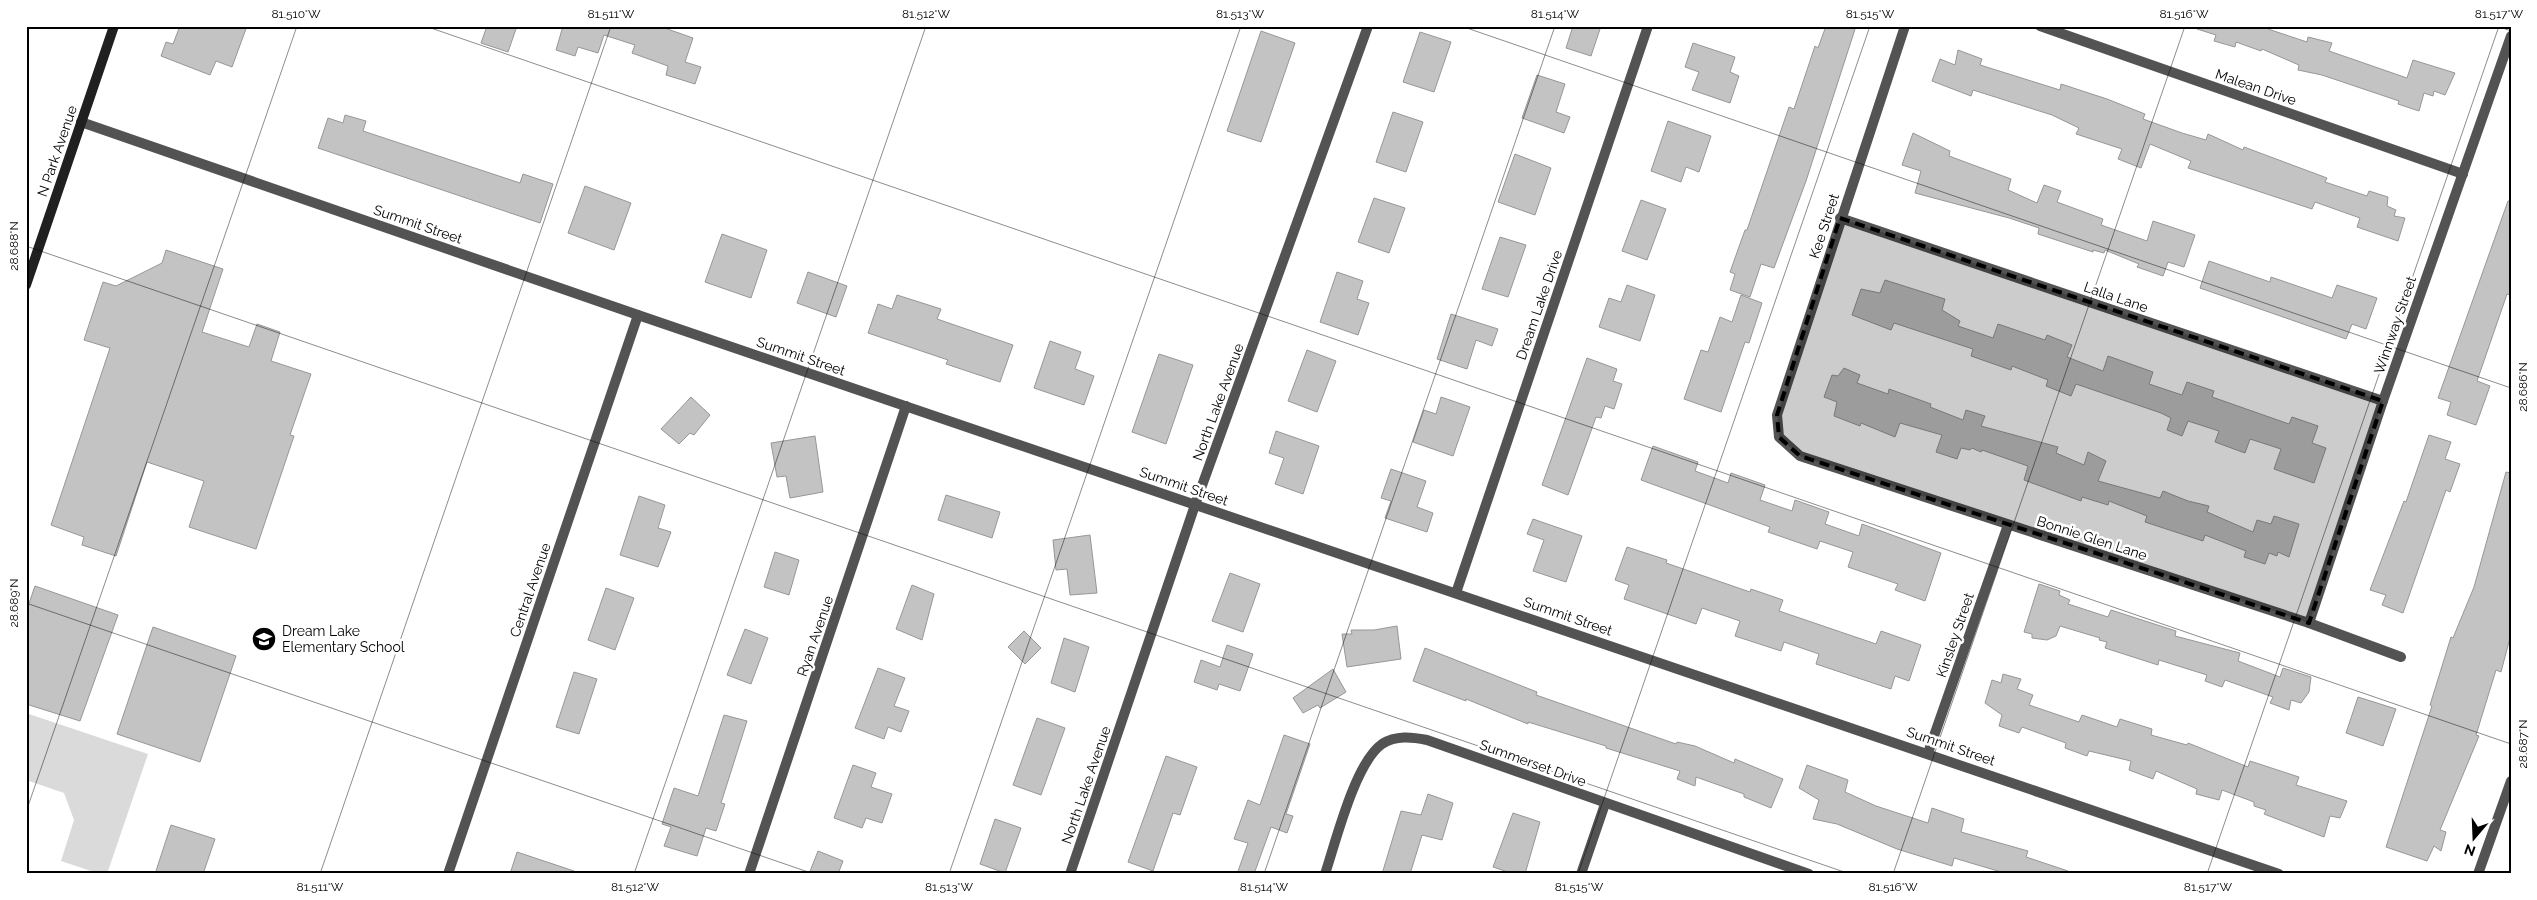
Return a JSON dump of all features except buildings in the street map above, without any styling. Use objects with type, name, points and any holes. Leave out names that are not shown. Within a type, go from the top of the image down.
[{"type":"main road","name":"N Park Avenue","points":[[26,285],[114,26]]},
{"type":"street","name":"North Lake Avenue","points":[[1070,874],[1195,504],[1368,26]]},
{"type":"street","name":"Dream Lake Drive","points":[[1456,593],[1648,26]]},
{"type":"street","name":"Kee Street","points":[[1779,436],[1777,415],[1840,218],[1905,26]]},
{"type":"street","name":"Malean Drive","points":[[2040,26],[2463,174]]},
{"type":"street","name":"Winnway Street","points":[[2309,623],[2383,401],[2511,36]]},
{"type":"street","name":"Summit Street","points":[[81,122],[638,315],[2279,874]]},
{"type":"street","name":"Lalla Lane","points":[[1840,218],[2383,401]]},
{"type":"street","name":"Central Avenue","points":[[448,874],[638,315]]},
{"type":"street","name":"Ryan Avenue","points":[[749,874],[906,406]]},
{"type":"street","name":"Bonnie Glen Lane","points":[[1779,436],[1800,456],[2309,623],[2401,657]]},
{"type":"street","name":"Kinsley Street","points":[[1928,753],[2008,525]]},
{"type":"street","name":"Summerset Drive","points":[[1325,874],[1367,760],[1382,744],[1402,737],[1427,740],[1604,804],[1808,874]]},
{"type":"street","points":[[2478,874],[2511,781]]},
{"type":"street","points":[[1581,874],[1604,804]]},
{"type":"highlighted area","points":[[1840,218],[2383,401],[2309,623],[1800,456],[1779,437],[1777,415]]},
{"type":"shaded area","points":[[26,713],[148,754],[107,874],[100,874],[61,861],[74,820],[64,793],[26,780]]},
{"type":"place","name":"Dream Lake Elementary School","points":[[264,639]]}]
